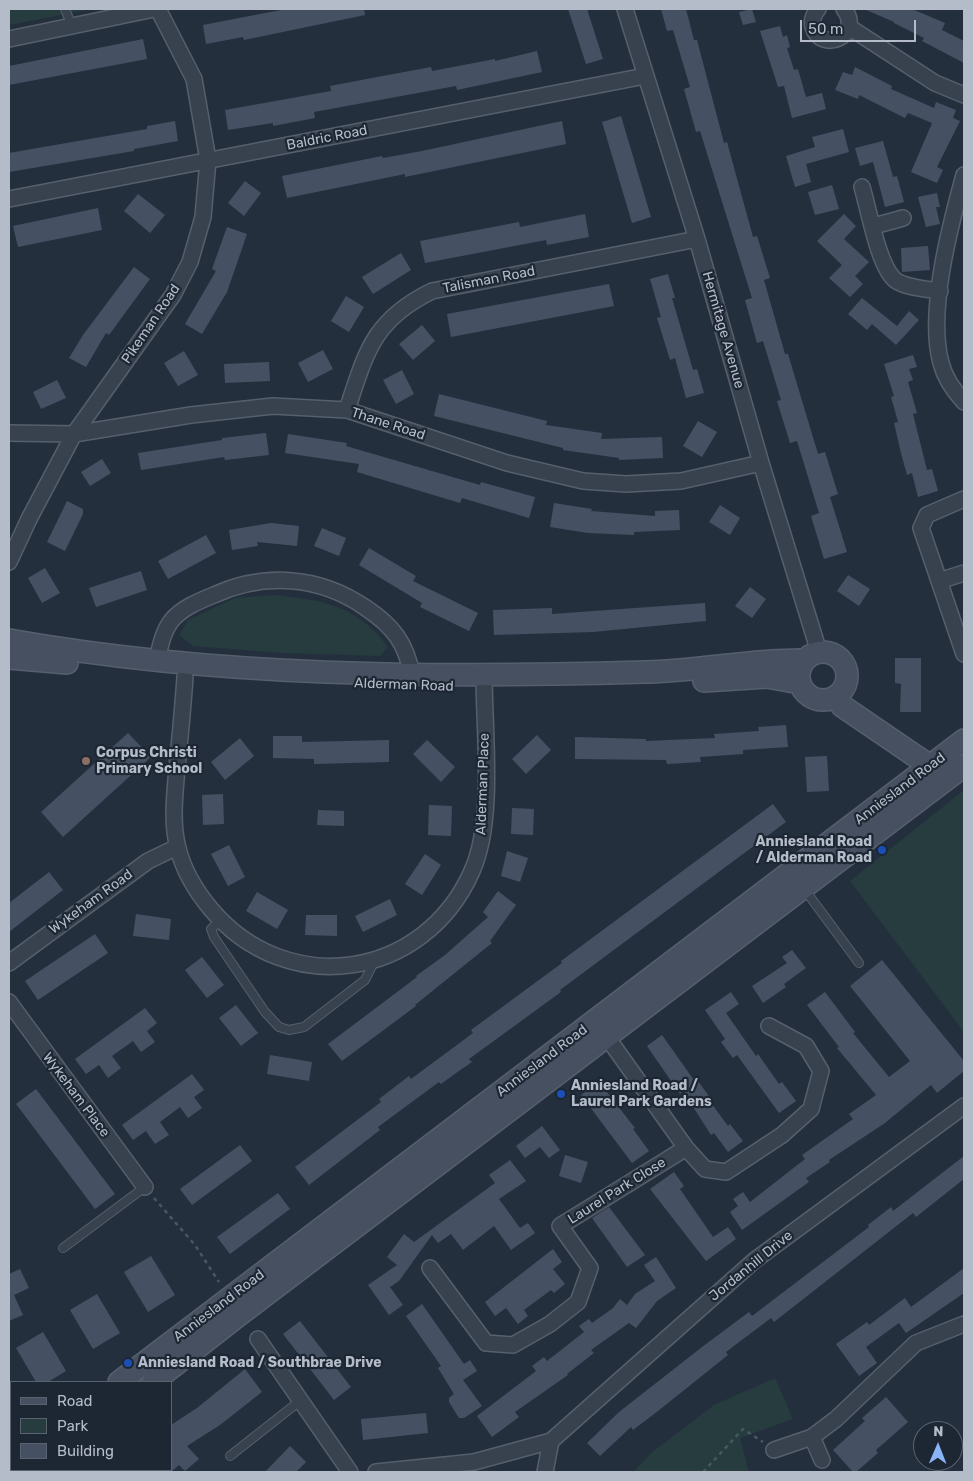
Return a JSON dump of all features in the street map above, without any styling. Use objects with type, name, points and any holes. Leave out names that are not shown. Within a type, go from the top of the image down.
[{"type":"street","points":[[9,40],[154,9]]},
{"type":"street","name":"Pikeman Road","points":[[9,562],[29,518],[74,434],[173,296],[190,262],[202,217],[208,160],[194,79],[158,9]]},
{"type":"street","name":"Hermitage Avenue","points":[[625,9],[697,239],[761,463],[812,656]]},
{"type":"street","points":[[818,9],[812,21],[816,33],[826,40],[837,40],[843,36],[849,26],[848,14],[844,9]]},
{"type":"street","points":[[849,26],[935,84],[964,95]]},
{"type":"street","name":"Baldric Road","points":[[9,199],[645,76]]},
{"type":"street","points":[[964,175],[952,220],[940,291],[937,330],[941,363],[951,388],[964,402]]},
{"type":"street","points":[[862,187],[874,226],[881,259],[896,281],[940,291]]},
{"type":"street","points":[[874,226],[903,218]]},
{"type":"street","name":"Talisman Road","points":[[346,410],[367,350],[380,330],[414,300],[432,291],[697,239]]},
{"type":"street","name":"Thane Road","points":[[9,432],[74,434],[191,415],[273,406],[346,410],[507,463],[583,480],[626,484],[681,481],[761,463]]},
{"type":"street","points":[[964,499],[928,515],[921,528],[964,654]]},
{"type":"street","points":[[939,581],[964,573]]},
{"type":"street","name":"Alderman Road","points":[[157,660],[167,628],[172,620],[200,600],[250,584],[294,581],[315,583],[335,589],[372,612],[391,628],[402,641],[408,655],[412,674]]},
{"type":"street","name":"Alderman Road","points":[[9,640],[60,649],[157,660],[304,670],[412,674],[484,682],[648,672],[835,655],[845,667],[846,683],[836,696],[829,699],[815,698],[808,695],[800,683],[767,677],[624,686],[185,677],[9,658]]},
{"type":"street","points":[[800,683],[801,667],[812,656]]},
{"type":"street","name":"Alderman Place","points":[[185,677],[174,800],[178,847],[202,897],[220,920],[236,934],[265,951],[292,962],[336,967],[374,962],[399,950],[441,920],[460,894],[472,871],[479,850],[484,820],[484,682]]},
{"type":"street","points":[[836,696],[842,706],[930,766],[943,783]]},
{"type":"street","name":"Anniesland Road","points":[[154,1381],[488,1114],[964,740]]},
{"type":"street","name":"Anniesland Road","points":[[120,1381],[230,1298],[488,1114],[607,1036],[964,766]]},
{"type":"street","name":"Wykeham Road","points":[[9,963],[148,861],[178,847]]},
{"type":"street","name":"Wykeham Place","points":[[9,1002],[145,1187]]},
{"type":"street","points":[[607,1036],[686,1148],[705,1169],[726,1172],[782,1135],[811,1109],[821,1072],[806,1046],[769,1026]]},
{"type":"street","name":"Jordanhill Drive","points":[[550,1441],[755,1260],[964,1106]]},
{"type":"street","name":"Laurel Park Close","points":[[430,1268],[486,1342],[513,1345],[550,1324],[578,1302],[590,1268],[560,1226],[686,1148]]},
{"type":"street","points":[[774,1450],[812,1437],[836,1419],[916,1343],[964,1324]]},
{"type":"street","points":[[258,1339],[350,1472]]},
{"type":"street","points":[[812,1437],[822,1460]]},
{"type":"street","points":[[376,1472],[474,1462],[550,1441],[544,1472]]},
{"type":"lane","points":[[65,9],[72,26]]},
{"type":"lane","points":[[804,888],[859,963]]},
{"type":"lane","points":[[220,920],[211,929],[214,937],[266,1012],[279,1027],[289,1030],[304,1027],[365,980],[374,962]]},
{"type":"lane","points":[[63,1248],[145,1187]]},
{"type":"lane","points":[[230,1456],[300,1400]]},
{"type":"path","points":[[145,1187],[195,1245],[230,1298]]},
{"type":"path","points":[[703,1472],[743,1429],[774,1450]]},
{"type":"green space","points":[[9,9],[92,9],[9,25]]},
{"type":"green space","points":[[274,595],[308,599],[351,613],[376,633],[388,647],[380,656],[283,653],[193,646],[179,635],[188,620],[235,598]]},
{"type":"green space","points":[[964,790],[964,1032],[850,881]]},
{"type":"green space","points":[[775,1378],[793,1419],[740,1438],[749,1472],[633,1472],[651,1453],[714,1405]]},
{"type":"building","points":[[286,9],[364,9],[365,15],[244,40],[243,37],[206,44],[203,25]]},
{"type":"building","points":[[568,9],[587,9],[603,59],[586,64]]},
{"type":"building","points":[[661,9],[686,9],[694,40],[697,40],[724,143],[727,142],[753,237],[757,236],[770,278],[764,280],[785,354],[788,354],[818,454],[825,452],[838,494],[830,497],[847,552],[824,559],[811,516],[819,513],[797,441],[790,443],[777,401],[781,400],[763,341],[757,343],[745,300],[752,298],[700,131],[696,132],[684,89],[690,87],[673,30],[667,31]]},
{"type":"building","points":[[752,9],[756,22],[743,25],[739,12]]},
{"type":"building","points":[[864,9],[912,9],[945,23],[942,30],[964,41],[964,63],[922,41],[924,38]]},
{"type":"building","points":[[780,26],[783,37],[787,35],[790,47],[787,48],[794,70],[798,69],[806,97],[822,93],[826,109],[792,118],[784,86],[778,87],[760,31]]},
{"type":"building","points":[[143,39],[147,59],[9,85],[9,66]]},
{"type":"building","points":[[537,51],[542,72],[457,90],[456,86],[314,112],[315,118],[273,126],[273,123],[228,130],[225,110],[331,91],[330,86],[372,78],[431,67],[432,71],[495,59],[495,61]]},
{"type":"building","points":[[855,67],[892,86],[891,89],[934,108],[936,102],[956,110],[953,118],[960,121],[937,167],[943,170],[937,183],[911,172],[932,123],[908,113],[905,118],[859,95],[858,99],[835,90],[843,72],[852,75]]},
{"type":"building","points":[[621,116],[651,217],[632,223],[602,122]]},
{"type":"building","points":[[175,121],[178,141],[134,149],[134,151],[9,172],[9,153],[147,129],[147,126]]},
{"type":"building","points":[[562,121],[566,144],[405,177],[405,174],[287,198],[282,176],[382,156],[383,158],[422,151]]},
{"type":"building","points":[[843,129],[849,152],[806,164],[811,182],[795,187],[786,156],[815,147],[812,137]]},
{"type":"building","points":[[883,141],[893,177],[897,176],[904,202],[885,207],[873,162],[860,166],[855,148]]},
{"type":"building","points":[[245,181],[261,193],[244,216],[228,203]]},
{"type":"building","points":[[832,185],[839,209],[815,215],[808,192]]},
{"type":"building","points":[[937,193],[940,207],[936,207],[940,224],[926,227],[918,197]]},
{"type":"building","points":[[138,194],[165,215],[150,233],[124,211]]},
{"type":"building","points":[[98,208],[102,230],[18,247],[13,226]]},
{"type":"building","points":[[585,214],[589,237],[547,245],[546,240],[425,263],[420,241],[519,222],[520,227]]},
{"type":"building","points":[[844,214],[856,226],[844,239],[869,262],[855,276],[863,284],[850,297],[829,278],[842,265],[817,241]]},
{"type":"building","points":[[227,227],[247,234],[227,292],[202,334],[185,324],[216,271],[212,269]]},
{"type":"building","points":[[928,246],[930,270],[902,272],[901,248]]},
{"type":"building","points":[[401,253],[411,270],[373,294],[362,277]]},
{"type":"building","points":[[134,267],[150,279],[109,335],[106,333],[86,367],[69,358],[83,335]]},
{"type":"building","points":[[668,274],[675,298],[672,298],[693,370],[697,369],[704,393],[686,398],[675,358],[670,360],[657,318],[661,317],[650,279]]},
{"type":"building","points":[[609,284],[614,306],[451,337],[447,314]]},
{"type":"building","points":[[346,296],[364,307],[349,332],[331,321]]},
{"type":"building","points":[[862,298],[897,326],[909,311],[919,320],[896,345],[872,324],[867,330],[848,314]]},
{"type":"building","points":[[422,325],[435,341],[413,360],[399,344]]},
{"type":"building","points":[[323,350],[333,369],[308,382],[298,363]]},
{"type":"building","points":[[184,351],[198,375],[178,386],[164,363]]},
{"type":"building","points":[[913,355],[917,367],[909,369],[913,380],[908,382],[917,413],[913,414],[927,470],[932,469],[938,491],[918,497],[912,473],[907,475],[901,453],[894,423],[898,422],[891,397],[894,396],[884,364]]},
{"type":"building","points":[[269,362],[270,381],[225,383],[224,364]]},
{"type":"building","points":[[402,370],[414,394],[396,404],[383,380]]},
{"type":"building","points":[[57,380],[66,398],[41,409],[33,392]]},
{"type":"building","points":[[439,394],[547,421],[546,425],[602,433],[601,439],[662,437],[663,458],[619,460],[619,458],[563,450],[563,448],[434,416]]},
{"type":"building","points":[[698,421],[717,432],[702,457],[683,446]]},
{"type":"building","points":[[266,433],[269,455],[225,460],[224,457],[141,470],[138,453],[222,440],[222,438]]},
{"type":"building","points":[[288,434],[347,443],[346,446],[480,485],[481,482],[535,497],[529,518],[462,498],[460,503],[357,472],[359,464],[285,453]]},
{"type":"building","points":[[102,459],[111,473],[90,486],[81,472]]},
{"type":"building","points":[[67,501],[83,509],[83,514],[65,551],[47,542]]},
{"type":"building","points":[[554,503],[592,509],[591,511],[655,516],[655,511],[679,510],[680,530],[634,532],[634,535],[588,533],[550,527]]},
{"type":"building","points":[[720,505],[740,518],[730,535],[709,522]]},
{"type":"building","points":[[271,523],[299,526],[297,546],[257,542],[258,546],[232,550],[229,530]]},
{"type":"building","points":[[322,528],[346,538],[339,556],[314,546]]},
{"type":"building","points":[[206,535],[216,553],[168,579],[158,561]]},
{"type":"building","points":[[369,548],[416,576],[413,581],[478,613],[469,631],[420,607],[422,603],[359,565]]},
{"type":"building","points":[[45,568],[60,593],[42,603],[28,578]]},
{"type":"building","points":[[141,571],[147,590],[96,607],[89,588]]},
{"type":"building","points":[[848,575],[870,589],[859,606],[837,591]]},
{"type":"building","points":[[750,587],[766,599],[752,618],[735,606]]},
{"type":"building","points":[[705,603],[706,621],[593,632],[494,635],[493,610],[552,608],[552,614]]},
{"type":"building","points":[[895,658],[921,658],[921,712],[900,712],[901,684],[895,683]]},
{"type":"building","points":[[786,725],[788,747],[743,750],[743,754],[700,757],[701,762],[667,764],[666,760],[575,759],[575,737],[646,739],[646,741],[715,738],[714,734],[759,731],[758,727]]},
{"type":"building","points":[[128,733],[151,757],[63,837],[41,812]]},
{"type":"building","points":[[537,735],[551,750],[526,774],[512,759]]},
{"type":"building","points":[[273,736],[302,736],[302,742],[389,740],[389,762],[314,764],[314,759],[273,758]]},
{"type":"building","points":[[240,738],[254,756],[225,780],[211,762]]},
{"type":"building","points":[[427,740],[455,767],[441,782],[413,754]]},
{"type":"building","points":[[827,756],[829,791],[807,792],[805,757]]},
{"type":"building","points":[[223,794],[224,824],[203,825],[202,795]]},
{"type":"building","points":[[773,804],[786,822],[469,1059],[472,1062],[441,1084],[439,1082],[378,1127],[380,1130],[309,1185],[295,1167],[381,1102],[379,1099],[409,1076],[411,1079],[473,1033],[471,1030],[562,963],[561,961]]},
{"type":"building","points":[[429,805],[452,806],[451,836],[428,835]]},
{"type":"building","points":[[512,808],[534,809],[533,835],[511,834]]},
{"type":"building","points":[[318,810],[344,811],[344,826],[317,825]]},
{"type":"building","points":[[229,845],[245,877],[228,886],[211,854]]},
{"type":"building","points":[[507,851],[528,858],[520,882],[501,876]]},
{"type":"building","points":[[425,854],[441,865],[422,895],[405,884]]},
{"type":"building","points":[[49,872],[63,890],[9,932],[9,903]]},
{"type":"building","points":[[498,891],[516,905],[490,941],[492,943],[416,1006],[342,1061],[328,1044],[445,955],[488,917],[483,912]]},
{"type":"building","points":[[257,892],[288,910],[277,929],[246,911]]},
{"type":"building","points":[[390,899],[397,915],[363,932],[355,916]]},
{"type":"building","points":[[136,914],[171,919],[169,940],[133,936]]},
{"type":"building","points":[[306,915],[337,915],[337,936],[305,935]]},
{"type":"building","points":[[95,934],[108,953],[38,1000],[25,981]]},
{"type":"building","points":[[792,950],[806,968],[784,984],[786,987],[763,1003],[752,986],[787,963],[782,957]]},
{"type":"building","points":[[202,957],[224,985],[207,998],[185,970]]},
{"type":"building","points":[[882,960],[964,1061],[964,1071],[937,1093],[931,1085],[885,1123],[829,1160],[830,1162],[806,1178],[809,1182],[742,1230],[730,1212],[738,1206],[733,1199],[743,1192],[750,1202],[805,1159],[802,1155],[853,1119],[849,1114],[876,1095],[837,1048],[839,1047],[807,1005],[825,992],[855,1032],[853,1033],[889,1077],[910,1061],[850,986]]},
{"type":"building","points":[[731,992],[739,1004],[726,1013],[756,1056],[758,1054],[779,1084],[782,1082],[796,1101],[779,1113],[737,1055],[733,1058],[721,1042],[725,1039],[705,1010]]},
{"type":"building","points":[[236,1005],[258,1033],[241,1046],[219,1018]]},
{"type":"building","points":[[145,1008],[157,1023],[147,1031],[155,1042],[141,1052],[133,1041],[112,1056],[121,1068],[108,1078],[99,1065],[86,1074],[75,1059]]},
{"type":"building","points":[[662,1035],[696,1083],[698,1081],[728,1126],[730,1124],[743,1141],[728,1152],[714,1133],[711,1135],[683,1091],[680,1094],[647,1046]]},
{"type":"building","points":[[270,1055],[312,1062],[309,1081],[267,1074]]},
{"type":"building","points":[[192,1074],[204,1090],[194,1097],[202,1108],[188,1118],[180,1107],[160,1122],[169,1135],[155,1144],[146,1131],[133,1140],[122,1125]]},
{"type":"building","points":[[599,1082],[635,1128],[633,1129],[649,1151],[632,1163],[581,1095]]},
{"type":"building","points":[[36,1089],[115,1194],[95,1209],[16,1104]]},
{"type":"building","points":[[542,1126],[560,1150],[549,1158],[540,1147],[525,1158],[516,1146]]},
{"type":"building","points":[[240,1145],[252,1161],[192,1205],[180,1189]]},
{"type":"building","points":[[565,1155],[588,1162],[581,1183],[559,1176]]},
{"type":"building","points":[[964,1156],[964,1179],[916,1217],[913,1213],[774,1322],[771,1318],[726,1352],[728,1355],[633,1430],[631,1427],[600,1456],[587,1443],[619,1412],[702,1347],[749,1312],[752,1316],[869,1227],[868,1225],[891,1207],[893,1211]]},
{"type":"building","points":[[510,1160],[526,1181],[499,1199],[520,1228],[528,1223],[535,1233],[511,1250],[494,1226],[463,1250],[451,1234],[438,1243],[432,1235],[399,1281],[390,1287],[403,1305],[389,1315],[368,1285],[397,1265],[387,1257],[404,1234],[414,1242],[495,1183],[489,1175]]},
{"type":"building","points":[[674,1172],[684,1186],[680,1189],[713,1237],[728,1227],[736,1239],[706,1261],[650,1189]]},
{"type":"building","points":[[278,1193],[290,1209],[230,1254],[217,1237]]},
{"type":"building","points":[[609,1207],[645,1255],[627,1267],[592,1218]]},
{"type":"building","points":[[553,1249],[562,1262],[553,1269],[565,1284],[554,1293],[551,1290],[524,1310],[528,1316],[518,1324],[506,1308],[495,1316],[485,1302]]},
{"type":"building","points":[[151,1256],[175,1295],[148,1312],[124,1272]]},
{"type":"building","points":[[656,1257],[676,1288],[657,1301],[636,1328],[629,1323],[591,1350],[594,1353],[568,1375],[515,1412],[519,1417],[492,1437],[477,1416],[536,1371],[532,1366],[544,1357],[547,1361],[584,1332],[579,1326],[589,1319],[592,1323],[613,1308],[620,1299],[627,1305],[635,1294],[655,1281],[644,1265]]},
{"type":"building","points":[[964,1268],[964,1293],[906,1333],[899,1323],[866,1347],[877,1363],[859,1376],[836,1344],[867,1322],[869,1325],[905,1298],[911,1307]]},
{"type":"building","points":[[20,1269],[29,1288],[14,1295],[23,1315],[9,1321],[9,1274]]},
{"type":"building","points":[[97,1294],[120,1333],[93,1349],[70,1310]]},
{"type":"building","points":[[422,1304],[464,1364],[470,1360],[477,1371],[463,1380],[482,1406],[464,1418],[459,1418],[449,1402],[449,1398],[454,1394],[438,1368],[441,1366],[406,1316]]},
{"type":"building","points":[[300,1321],[351,1387],[334,1400],[283,1334]]},
{"type":"building","points":[[43,1332],[66,1371],[50,1381],[35,1381],[16,1348]]},
{"type":"building","points":[[245,1369],[262,1392],[220,1425],[187,1446],[199,1459],[185,1471],[179,1465],[171,1472],[172,1424],[197,1408]]},
{"type":"building","points":[[886,1397],[908,1422],[876,1450],[878,1453],[856,1472],[853,1472],[833,1450],[865,1421],[862,1418]]},
{"type":"building","points":[[426,1413],[428,1433],[363,1440],[361,1419]]},
{"type":"building","points":[[290,1446],[306,1462],[296,1472],[265,1472]]},
{"type":"place","name":"Corpus Christi Primary School","points":[[86,761]]},
{"type":"place","name":"Anniesland Road / Alderman Road","points":[[882,850]]},
{"type":"place","name":"Anniesland Road / Laurel Park Gardens","points":[[561,1094]]},
{"type":"place","name":"Anniesland Road / Southbrae Drive","points":[[128,1363]]}]
